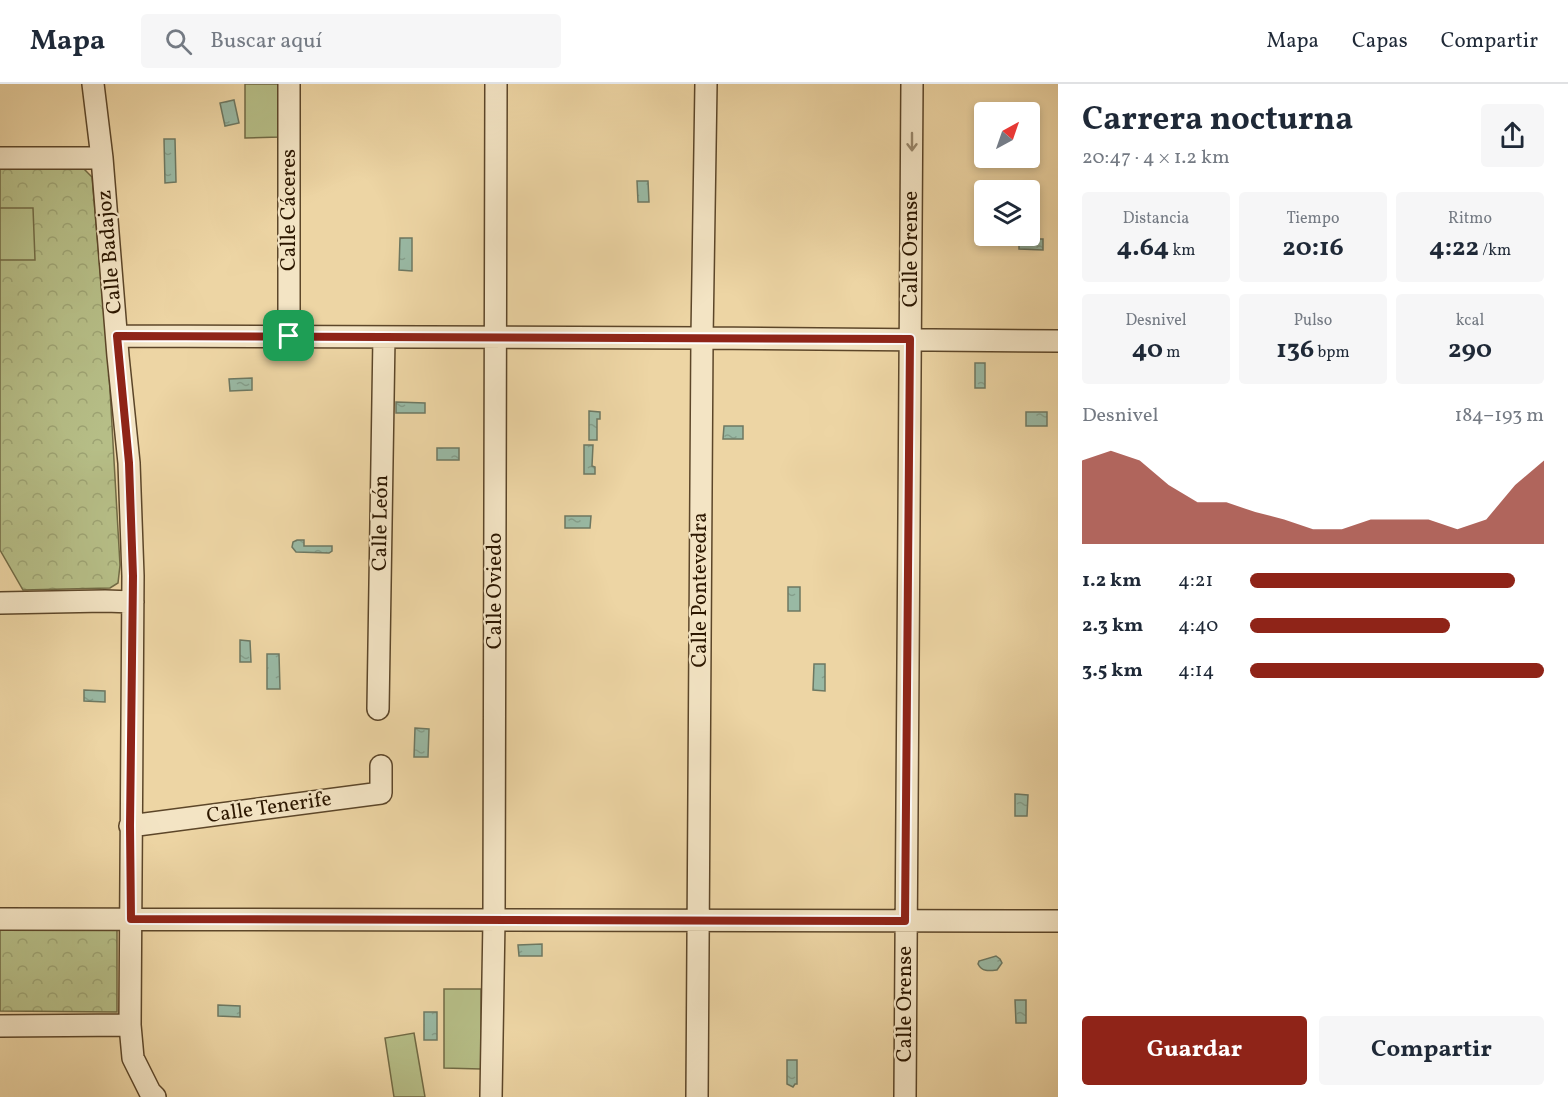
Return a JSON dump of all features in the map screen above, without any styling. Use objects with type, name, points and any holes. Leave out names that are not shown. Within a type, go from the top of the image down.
[{"type":"street","name":"Calle Badajoz","points":[[93,84],[102,158],[129,463],[133,602],[130,1025],[133,1058],[150,1092],[155,1097]]},
{"type":"street","name":"Calle Cáceres","points":[[289,84],[289,336]]},
{"type":"street","name":"Calle Oviedo","points":[[491,1097],[494,920],[496,84]]},
{"type":"street","name":"Calle Pontevedra","points":[[697,1097],[706,84]]},
{"type":"street","name":"Calle Orense","points":[[905,1097],[912,84]]},
{"type":"street","points":[[0,158],[102,158]]},
{"type":"street","points":[[117,336],[1058,341]]},
{"type":"street","name":"Calle León","points":[[378,709],[384,337]]},
{"type":"street","points":[[0,603],[133,602]]},
{"type":"street","name":"Calle Tenerife","points":[[130,826],[381,793],[381,766]]},
{"type":"street","points":[[0,919],[1058,921]]},
{"type":"street","points":[[0,1026],[130,1025]]},
{"type":"green space","points":[[245,84],[280,84],[280,137],[245,138]]},
{"type":"green space","points":[[83,168],[92,177],[109,373],[120,565],[118,583],[110,588],[23,590],[0,550],[0,169]]},
{"type":"green space","points":[[0,208],[33,208],[35,260],[0,260]]},
{"type":"green space","points":[[0,929],[117,929],[117,1012],[0,1011]]},
{"type":"green space","points":[[444,989],[481,989],[481,1069],[444,1068]]},
{"type":"green space","points":[[414,1033],[425,1097],[394,1097],[385,1038]]},
{"type":"water","points":[[234,100],[239,123],[225,126],[220,103]]},
{"type":"water","points":[[164,139],[175,139],[176,182],[165,183]]},
{"type":"water","points":[[637,181],[648,181],[649,202],[638,202]]},
{"type":"water","points":[[400,238],[412,238],[412,271],[399,270]]},
{"type":"water","points":[[1040,239],[1043,239],[1043,250],[1019,249],[1019,246],[1040,246]]},
{"type":"water","points":[[975,363],[985,363],[985,388],[975,388]]},
{"type":"water","points":[[252,378],[252,390],[230,391],[229,379]]},
{"type":"water","points":[[396,402],[425,403],[425,413],[396,413]]},
{"type":"water","points":[[589,411],[600,412],[600,419],[597,419],[597,440],[589,440]]},
{"type":"water","points":[[1026,412],[1047,412],[1047,426],[1026,426]]},
{"type":"water","points":[[724,426],[743,426],[743,439],[723,439]]},
{"type":"water","points":[[584,445],[593,445],[592,466],[595,467],[595,474],[584,474]]},
{"type":"water","points":[[437,448],[459,448],[459,460],[437,460]]},
{"type":"water","points":[[565,516],[591,516],[590,528],[565,528]]},
{"type":"water","points":[[304,540],[304,546],[332,546],[332,551],[329,553],[296,552],[292,547],[293,542]]},
{"type":"water","points":[[788,587],[800,587],[800,611],[788,611]]},
{"type":"water","points":[[240,640],[250,641],[251,662],[240,662]]},
{"type":"water","points":[[267,654],[279,654],[280,689],[267,689]]},
{"type":"water","points":[[814,664],[825,664],[825,691],[813,690]]},
{"type":"water","points":[[84,690],[105,691],[105,702],[84,701]]},
{"type":"water","points":[[415,728],[429,729],[428,757],[414,757]]},
{"type":"water","points":[[1015,794],[1028,795],[1027,816],[1015,816]]},
{"type":"water","points":[[542,944],[542,956],[519,956],[518,945]]},
{"type":"water","points":[[996,956],[1002,963],[997,970],[984,970],[978,964],[979,961]]},
{"type":"water","points":[[1015,1000],[1026,1000],[1026,1023],[1016,1023]]},
{"type":"water","points":[[218,1005],[240,1006],[240,1017],[218,1016]]},
{"type":"water","points":[[424,1012],[437,1012],[437,1040],[424,1040]]},
{"type":"water","points":[[787,1060],[797,1060],[797,1084],[793,1087],[787,1084]]},
{"type":"route","points":[[117,336],[289,336],[910,339],[905,921],[131,919],[133,576],[129,463],[117,336]]}]
